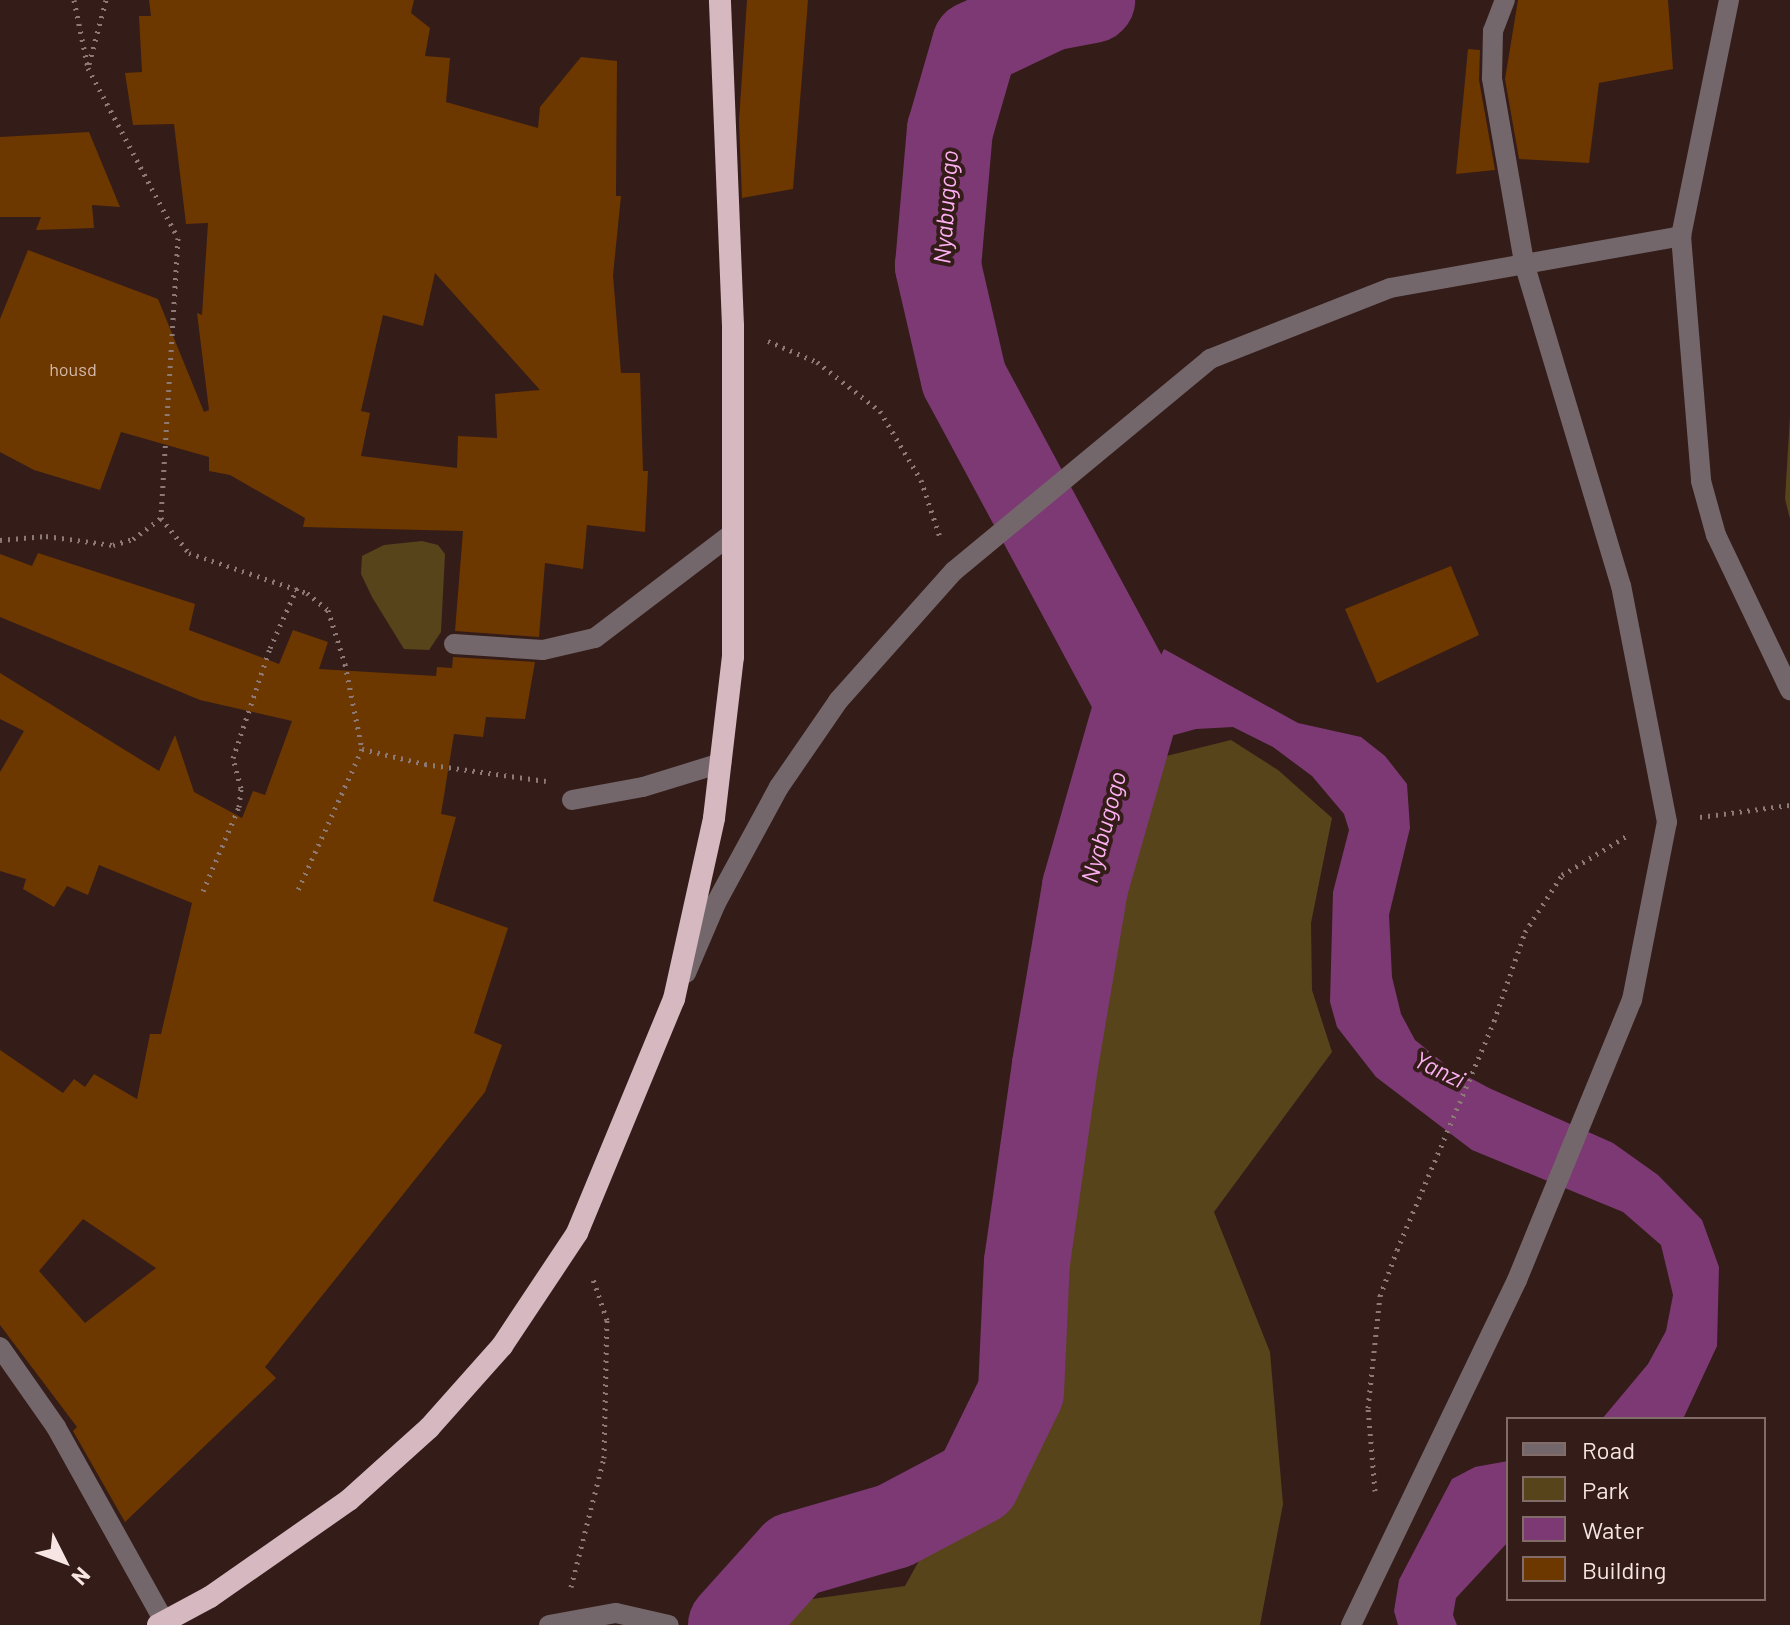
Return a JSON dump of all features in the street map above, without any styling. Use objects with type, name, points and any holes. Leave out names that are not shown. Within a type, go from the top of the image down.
[{"type":"highway","points":[[164,1624],[210,1597],[349,1500],[429,1428],[502,1346],[577,1233],[674,999],[714,818],[733,657],[733,326],[720,0]]},
{"type":"street","points":[[1359,1622],[1392,1540],[1517,1280],[1632,1000],[1667,822],[1621,586],[1524,262],[1492,78],[1493,31],[1505,0]]},
{"type":"street","points":[[1729,0],[1681,236],[1701,481],[1716,535],[1790,690]]},
{"type":"street","points":[[674,999],[716,903],[779,787],[838,701],[954,571],[1106,441],[1210,359],[1390,288],[1681,236]]},
{"type":"street","points":[[454,644],[543,650],[595,638],[734,532]]},
{"type":"street","points":[[572,800],[643,787],[721,763]]},
{"type":"street","points":[[0,1347],[56,1427],[164,1624]]},
{"type":"street","points":[[558,1624],[616,1613],[669,1625]]},
{"type":"path","points":[[74,0],[88,68],[178,238],[161,518],[189,553],[297,588],[328,610],[362,749],[298,890]]},
{"type":"path","points":[[88,68],[106,0]]},
{"type":"path","points":[[733,326],[817,362],[880,411],[921,480],[954,571]]},
{"type":"path","points":[[0,540],[46,536],[113,545],[133,539],[161,518]]},
{"type":"path","points":[[203,891],[239,807],[241,788],[233,758],[270,648],[297,588]]},
{"type":"path","points":[[362,749],[425,764],[545,780],[572,800]]},
{"type":"path","points":[[1392,1540],[1375,1490],[1368,1408],[1380,1296],[1415,1203],[1494,1021],[1525,932],[1562,875],[1616,840],[1667,822],[1790,805]]},
{"type":"path","points":[[558,1624],[604,1458],[607,1320],[577,1233]]},
{"type":"green space","points":[[1790,416],[1790,519],[1785,499]]},
{"type":"green space","points":[[422,541],[438,545],[445,554],[441,632],[429,650],[404,649],[361,574],[362,556],[384,545]]},
{"type":"green space","points":[[1231,740],[1278,770],[1332,818],[1311,923],[1312,990],[1332,1052],[1214,1212],[1270,1352],[1283,1504],[1260,1625],[762,1625],[791,1602],[905,1586],[936,1530],[988,1501],[1036,1386],[1038,1269],[1110,848],[1138,763]]},
{"type":"water","name":"Yanzi","points":[[1164,649],[1298,723],[1361,737],[1385,756],[1407,784],[1410,828],[1389,915],[1392,977],[1401,1014],[1415,1040],[1446,1065],[1489,1088],[1613,1143],[1658,1175],[1702,1220],[1719,1267],[1717,1346],[1684,1417],[1604,1417],[1648,1364],[1666,1331],[1673,1295],[1661,1245],[1623,1212],[1472,1150],[1376,1077],[1337,1027],[1330,1002],[1333,892],[1349,830],[1344,814],[1312,776],[1273,747],[1233,727],[1196,729],[1156,740],[1138,702]]},
{"type":"water","points":[[1506,1461],[1506,1544],[1456,1598],[1453,1615],[1457,1625],[1398,1625],[1394,1611],[1399,1580],[1452,1479],[1475,1467]]},
{"type":"building","points":[[149,0],[414,0],[411,13],[430,28],[425,56],[450,58],[446,102],[538,128],[540,107],[581,57],[617,61],[616,196],[621,196],[613,275],[621,373],[640,373],[643,471],[648,471],[645,532],[587,525],[583,569],[545,563],[539,637],[455,631],[463,531],[303,527],[305,518],[230,475],[209,471],[209,457],[121,432],[100,490],[34,470],[0,452],[0,319],[28,250],[158,299],[204,412],[209,410],[197,313],[202,315],[208,223],[186,224],[174,124],[133,125],[125,73],[142,72],[139,16],[151,16]],"holes":[[[435,273],[540,390],[495,394],[497,438],[458,436],[457,468],[361,456],[370,413],[361,411],[383,315],[423,326]]]},
{"type":"building","points":[[747,0],[808,0],[793,189],[742,198],[739,121]]},
{"type":"building","points":[[1518,0],[1668,0],[1673,69],[1599,83],[1589,163],[1519,159],[1505,79]]},
{"type":"building","points":[[1468,49],[1480,50],[1479,80],[1495,170],[1456,174]]},
{"type":"building","points":[[89,132],[120,207],[92,205],[94,228],[36,230],[41,217],[0,217],[0,137]]},
{"type":"building","points":[[38,553],[195,604],[189,630],[279,664],[293,630],[328,642],[319,669],[436,676],[437,667],[452,668],[453,657],[535,662],[525,719],[486,717],[483,737],[454,734],[441,814],[456,817],[433,901],[508,928],[474,1033],[502,1045],[485,1092],[265,1367],[276,1378],[125,1522],[73,1431],[77,1427],[0,1325],[0,1050],[63,1093],[74,1079],[85,1087],[94,1074],[137,1099],[150,1034],[161,1034],[192,903],[99,865],[88,895],[67,886],[54,907],[23,889],[26,879],[0,871],[0,772],[24,731],[0,719],[0,673],[159,771],[175,735],[194,792],[242,818],[253,791],[265,795],[292,721],[200,700],[0,617],[0,554],[32,566]],"holes":[[[83,1219],[156,1268],[85,1323],[39,1271]]]},
{"type":"building","points":[[1451,566],[1479,635],[1377,683],[1345,609]]},
{"type":"waterway","name":"Nyabugogo","points":[[731,1625],[794,1555],[894,1526],[977,1482],[1021,1392],[1027,1262],[1055,1065],[1085,887],[1138,702],[964,379],[938,266],[950,130],[975,44],[1050,8],[1092,0]]}]
